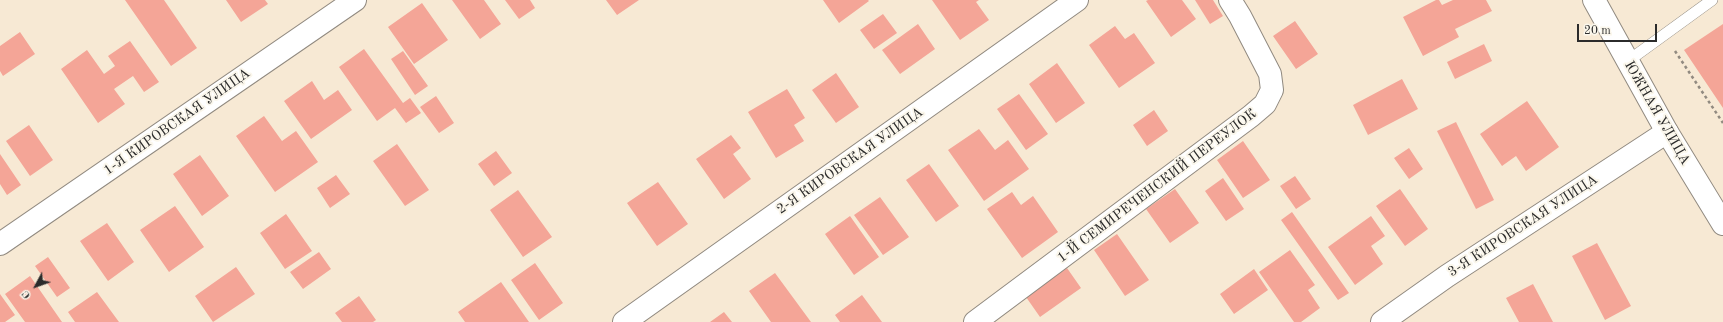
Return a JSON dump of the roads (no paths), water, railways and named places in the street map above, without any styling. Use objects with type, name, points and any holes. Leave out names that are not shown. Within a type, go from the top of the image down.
[{"type":"street","name":"1-Я КИРОВСКАЯ УЛИЦА","points":[[0,244],[355,0]]},
{"type":"street","name":"2-Я КИРОВСКАЯ УЛИЦА","points":[[624,322],[1076,0]]},
{"type":"street","name":"1-Й СЕМИРЕЧЕНСКИЙ ПЕРЕУЛОК","points":[[976,322],[1265,104],[1272,90],[1270,74],[1230,0]]},
{"type":"street","name":"ЮЖНАЯ УЛИЦА","points":[[1594,0],[1667,132],[1723,224]]},
{"type":"street","name":"3-Я КИРОВСКАЯ УЛИЦА","points":[[1382,322],[1447,276],[1667,132]]},
{"type":"lane","points":[[1628,61],[1664,35],[1705,2]]}]
